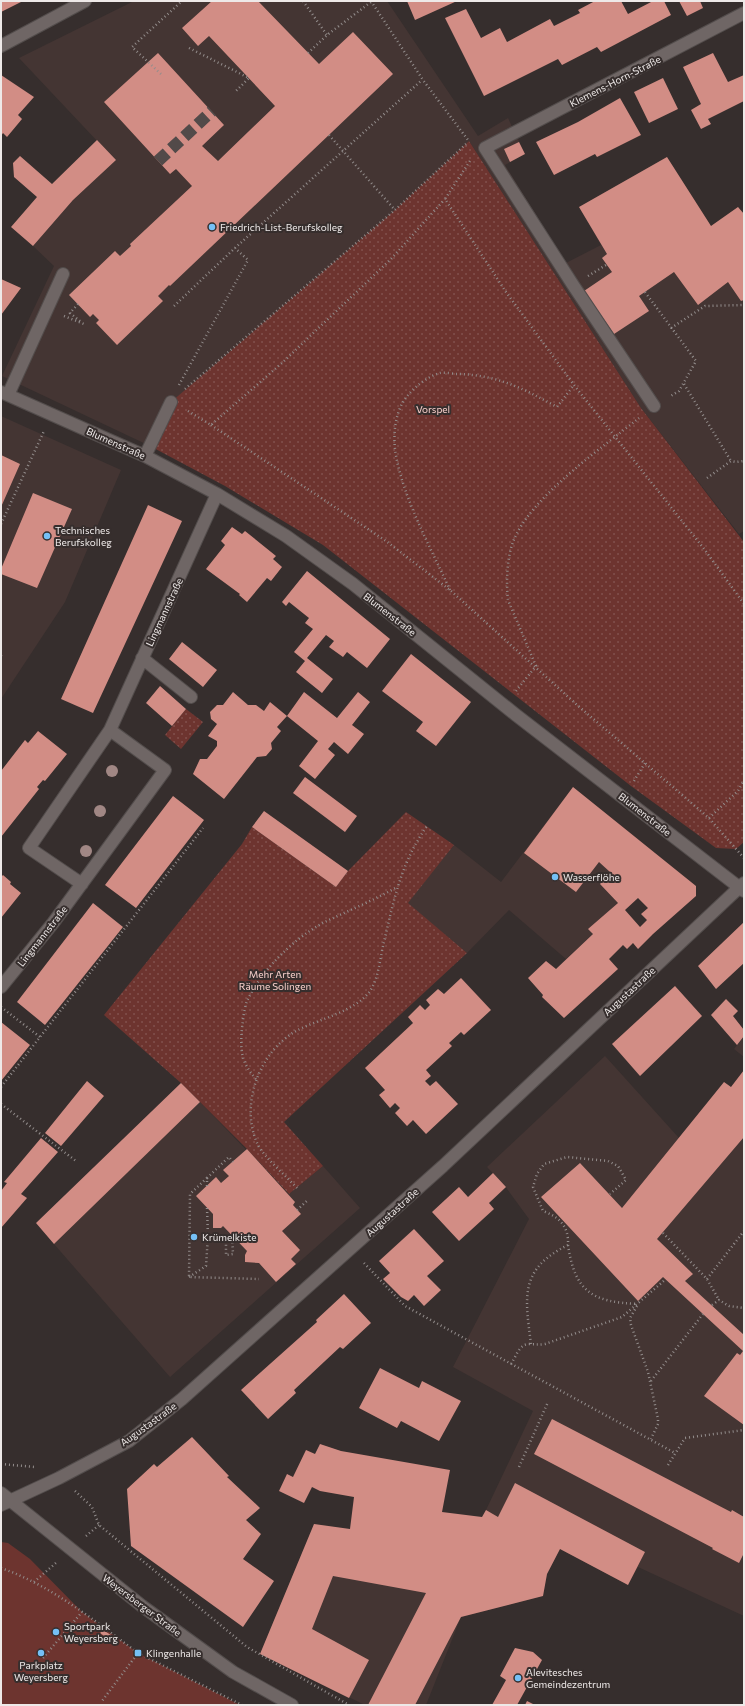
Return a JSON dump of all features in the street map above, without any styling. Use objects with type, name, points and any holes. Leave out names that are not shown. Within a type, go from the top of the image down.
[{"type":"street","points":[[1,46],[85,1]]},
{"type":"street","name":"Klemens-Horn-Straße","points":[[654,406],[575,289],[485,148],[744,13]]},
{"type":"street","points":[[5,394],[63,274]]},
{"type":"street","name":"Blumenstraße","points":[[5,394],[145,456],[217,494],[286,536],[353,584],[516,715],[743,887]]},
{"type":"street","points":[[145,456],[171,402]]},
{"type":"street","name":"Lingmannstraße","points":[[82,884],[29,848],[110,730],[217,494]]},
{"type":"street","points":[[142,658],[191,697]]},
{"type":"street","name":"Lingmannstraße","points":[[1,987],[53,923],[165,770],[110,730]]},
{"type":"street","name":"Augustastraße","points":[[6,1504],[60,1478],[129,1441],[182,1399],[351,1250],[449,1161],[743,887]]},
{"type":"street","name":"Weyersberger Straße","points":[[1,1493],[6,1504],[142,1606],[233,1672],[292,1705]]},
{"type":"path","points":[[161,74],[132,47],[182,1]]},
{"type":"path","points":[[303,1],[327,35]]},
{"type":"path","points":[[171,402],[395,210],[468,141],[423,80],[371,1],[327,35],[308,53]]},
{"type":"path","points":[[189,48],[249,78],[236,91]]},
{"type":"path","points":[[174,306],[235,248],[423,80]]},
{"type":"path","points":[[330,134],[395,210]]},
{"type":"path","points":[[211,425],[282,363],[385,265],[445,200],[473,157]]},
{"type":"path","points":[[445,200],[506,292],[574,385],[705,550],[744,604]]},
{"type":"path","points":[[171,402],[248,260],[235,248]]},
{"type":"path","points":[[536,666],[508,600],[507,590],[513,543],[530,514],[581,463],[654,406],[679,391],[696,361],[645,292]]},
{"type":"path","points":[[78,304],[70,313],[84,324]]},
{"type":"path","points":[[671,328],[705,306],[744,305]]},
{"type":"path","points":[[450,590],[408,500],[395,450],[395,424],[404,398],[418,384],[440,374],[470,374],[514,384],[557,407],[574,385]]},
{"type":"path","points":[[684,383],[731,460],[736,462],[744,461]]},
{"type":"path","points":[[171,402],[211,425],[386,541],[450,590],[536,666],[576,704],[709,818],[744,858]]},
{"type":"path","points":[[1,524],[51,414]]},
{"type":"path","points":[[707,478],[731,460]]},
{"type":"path","points":[[514,694],[536,666]]},
{"type":"path","points":[[631,786],[645,763]]},
{"type":"path","points":[[709,818],[738,791],[744,780]]},
{"type":"path","points":[[297,1188],[259,1147],[254,1135],[251,1109],[256,1078],[268,1057],[279,1043],[295,1031],[359,1003],[370,991],[376,976],[397,886],[413,846],[427,826]]},
{"type":"path","points":[[1,1087],[203,828]]},
{"type":"path","points":[[256,1078],[246,1068],[240,1048],[242,1023],[247,1002],[270,965],[302,937],[322,924],[375,900],[397,886]]},
{"type":"path","points":[[1,1007],[40,1037]]},
{"type":"path","points":[[1,1104],[76,1161]]},
{"type":"path","points":[[189,1277],[190,1194],[229,1157],[233,1162]]},
{"type":"path","points":[[610,1194],[626,1180],[618,1166],[608,1161],[567,1157],[544,1164],[537,1174],[533,1187],[543,1211],[554,1216],[567,1230],[568,1245],[574,1274],[580,1284],[589,1292],[614,1303],[638,1304]]},
{"type":"path","points":[[207,1178],[207,1186]]},
{"type":"path","points":[[297,1210],[308,1200]]},
{"type":"path","points":[[189,1277],[206,1266],[208,1236],[207,1208]]},
{"type":"path","points":[[706,1279],[744,1231]]},
{"type":"path","points":[[663,1233],[706,1279],[718,1300],[729,1306],[744,1308]]},
{"type":"path","points":[[208,1236],[226,1237],[226,1255],[233,1254],[232,1235]]},
{"type":"path","points":[[531,1344],[526,1307],[526,1294],[529,1282],[534,1272],[550,1256],[568,1245]]},
{"type":"path","points":[[351,1250],[405,1306],[675,1452]]},
{"type":"path","points":[[189,1277],[259,1279]]},
{"type":"path","points":[[512,1364],[521,1347],[531,1344],[539,1346],[622,1317],[666,1279]]},
{"type":"path","points":[[712,1305],[718,1300]]},
{"type":"path","points":[[638,1304],[630,1318],[650,1381],[658,1424],[651,1439]]},
{"type":"path","points":[[650,1381],[703,1314]]},
{"type":"path","points":[[519,1467],[548,1402]]},
{"type":"path","points":[[668,1465],[685,1438],[744,1430]]},
{"type":"path","points":[[1,1464],[36,1467]]},
{"type":"path","points":[[92,1507],[100,1525],[247,1647],[349,1705]]},
{"type":"path","points":[[1,1568],[34,1582],[82,1612],[138,1653],[242,1705]]},
{"type":"path","points":[[43,1658],[82,1612]]},
{"type":"path","points":[[102,1701],[138,1653]]},
{"type":"shaded area","name":"Friedrich-List-Berufskolleg","points":[[134,1],[387,1],[478,136],[508,118],[525,154],[505,165],[566,263],[601,245],[579,207],[667,157],[711,226],[738,207],[744,214],[744,531],[739,534],[641,408],[469,141],[150,446],[2,376],[54,266],[33,246],[73,200],[115,160],[19,58]]},
{"type":"shaded area","name":"Technisches Berufskolleg","points":[[1,416],[121,470],[65,602],[1,699]]},
{"type":"shaded area","name":"Wasserflöhe","points":[[573,787],[638,839],[600,884],[618,903],[589,929],[593,934],[566,959],[509,910],[467,953],[407,903],[454,845],[501,882]]},
{"type":"shaded area","points":[[744,1036],[744,1057],[734,1049]]},
{"type":"shaded area","points":[[605,1056],[679,1138],[731,1087],[744,1070],[744,1616],[638,1567],[628,1585],[560,1549],[547,1574],[543,1596],[461,1617],[426,1705],[365,1705],[260,1654],[314,1524],[472,1548],[474,1537],[486,1510],[533,1411],[453,1367],[529,1219],[505,1186],[487,1167]]},
{"type":"shaded area","name":"Krümelkiste","points":[[200,1102],[289,1194],[323,1166],[360,1208],[170,1377],[54,1244]]},
{"type":"green space","name":"Vorspel","points":[[469,141],[641,408],[744,542],[744,842],[736,849],[716,848],[631,786],[323,545],[225,486],[150,446],[171,402],[395,210]]},
{"type":"green space","points":[[186,709],[203,722],[181,749],[165,735]]},
{"type":"green space","name":"Mehr Arten Räume Solingen","points":[[406,812],[454,845],[408,903],[467,953],[284,1122],[323,1166],[289,1194],[247,1149],[181,1083],[104,1015],[242,844],[252,827],[336,887],[348,871]]},
{"type":"green space","name":"Sportpark Weyersberg","points":[[1,1542],[8,1543],[30,1559],[82,1612],[138,1653],[240,1705],[1,1705]]},
{"type":"building","points":[[1,1],[23,1],[1,12]]},
{"type":"building","points":[[212,1],[258,1],[319,64],[353,32],[393,74],[170,286],[169,285],[158,296],[163,301],[117,345],[96,323],[99,320],[93,314],[90,317],[69,295],[115,251],[120,256],[131,246],[130,244],[192,186],[176,169],[170,174],[104,102],[158,53],[224,125],[202,146],[218,161],[275,106],[209,36],[198,46],[182,28]]},
{"type":"building","points":[[407,1],[457,1],[415,20]]},
{"type":"building","points":[[595,1],[621,1],[628,14],[653,1],[664,1],[671,15],[601,52],[597,47],[562,65],[558,59],[484,96],[445,18],[466,9],[481,38],[500,28],[507,42],[550,19],[554,26],[580,13],[578,10]]},
{"type":"building","points":[[679,1],[700,1],[703,8],[687,16]]},
{"type":"building","points":[[713,53],[728,82],[744,75],[744,101],[708,119],[711,124],[701,129],[691,110],[701,104],[683,67]]},
{"type":"building","points":[[1,75],[34,97],[18,115],[22,119],[7,137],[3,133],[1,136]]},
{"type":"building","points":[[663,78],[678,109],[649,123],[634,92]]},
{"type":"building","points":[[620,98],[641,135],[597,157],[595,154],[554,175],[536,142],[578,122]]},
{"type":"building","points":[[97,140],[116,160],[73,200],[33,246],[11,227],[37,197],[14,177],[13,163],[20,156],[52,184]]},
{"type":"building","points":[[519,142],[525,154],[510,162],[504,149]]},
{"type":"building","points":[[667,157],[711,226],[738,207],[744,214],[744,300],[741,301],[728,282],[698,305],[674,272],[639,296],[649,311],[614,334],[584,291],[612,272],[602,258],[607,254],[579,207]]},
{"type":"building","points":[[1,279],[21,288],[1,315]]},
{"type":"building","points":[[1,455],[20,464],[1,507]]},
{"type":"building","points":[[33,493],[72,509],[37,588],[1,574],[1,569]]},
{"type":"building","points":[[148,505],[182,521],[93,713],[61,699]]},
{"type":"building","points":[[232,527],[242,534],[245,531],[276,556],[273,559],[282,567],[271,581],[267,578],[247,602],[239,595],[240,594],[206,569],[225,545],[221,541]]},
{"type":"building","points":[[307,571],[390,639],[367,668],[347,652],[343,657],[329,647],[334,641],[326,635],[307,658],[333,679],[322,693],[296,672],[305,661],[294,652],[313,629],[305,623],[309,618],[289,602],[286,606],[282,602]]},
{"type":"building","points":[[182,642],[217,670],[203,687],[169,659]]},
{"type":"building","points":[[411,654],[471,702],[436,746],[416,731],[423,722],[382,691]]},
{"type":"building","points":[[160,686],[186,709],[172,726],[146,703]]},
{"type":"building","points":[[233,692],[248,705],[256,705],[264,711],[270,702],[287,716],[277,727],[281,731],[271,743],[272,749],[266,756],[257,757],[224,799],[193,774],[200,759],[207,759],[217,746],[217,741],[208,736],[217,724],[211,719],[210,712],[217,705],[223,705]]},
{"type":"building","points":[[304,692],[337,718],[358,692],[370,702],[352,725],[364,734],[348,754],[334,742],[328,749],[335,755],[315,779],[299,766],[318,741],[287,716]]},
{"type":"building","points":[[38,731],[67,754],[45,781],[43,780],[37,787],[39,789],[1,837],[1,771],[25,740],[28,743]]},
{"type":"building","points":[[305,777],[357,816],[345,832],[293,793]]},
{"type":"building","points":[[573,787],[696,886],[696,896],[638,949],[633,943],[627,949],[623,945],[609,959],[618,969],[564,1018],[542,997],[543,995],[528,978],[546,961],[556,969],[593,934],[588,929],[618,903],[600,884],[610,872],[599,862],[576,892],[524,853]],"holes":[[[638,898],[648,908],[641,914],[647,920],[640,927],[625,910]]]},
{"type":"building","points":[[173,796],[204,820],[136,908],[105,885]]},
{"type":"building","points":[[264,811],[348,871],[336,887],[252,827]]},
{"type":"building","points":[[3,875],[11,882],[10,884],[21,893],[1,918],[1,877]]},
{"type":"building","points":[[93,903],[123,927],[45,1025],[17,1002]]},
{"type":"building","points":[[744,922],[744,963],[716,989],[698,966]]},
{"type":"building","points":[[461,978],[491,1010],[464,1035],[461,1032],[449,1043],[452,1046],[426,1070],[431,1076],[425,1081],[430,1086],[436,1081],[458,1104],[426,1134],[413,1120],[407,1126],[395,1113],[400,1108],[395,1103],[390,1108],[379,1095],[385,1090],[365,1068],[413,1023],[408,1017],[420,1005],[425,1010],[430,1005],[426,1000],[438,989],[444,994]]},
{"type":"building","points":[[675,986],[702,1016],[640,1076],[612,1044]]},
{"type":"building","points":[[726,999],[738,1011],[733,1016],[744,1030],[744,1036],[737,1045],[711,1015]]},
{"type":"building","points":[[1,1022],[30,1045],[1,1081]]},
{"type":"building","points":[[744,1070],[744,1137],[657,1239],[693,1274],[685,1281],[744,1335],[744,1425],[704,1396],[737,1353],[740,1355],[743,1351],[663,1277],[638,1301],[541,1197],[580,1163],[622,1208],[724,1082],[731,1087]]},
{"type":"building","points":[[87,1081],[104,1096],[61,1146],[45,1133]]},
{"type":"building","points":[[181,1083],[200,1102],[54,1244],[36,1223]]},
{"type":"building","points":[[41,1138],[58,1152],[21,1194],[27,1198],[1,1228],[1,1191],[7,1183],[4,1182]]},
{"type":"building","points":[[247,1149],[295,1202],[293,1205],[301,1214],[282,1231],[300,1250],[291,1259],[296,1264],[276,1282],[259,1263],[245,1262],[245,1255],[247,1251],[223,1226],[221,1228],[213,1228],[213,1214],[196,1196],[216,1177],[221,1183],[229,1176],[223,1170]]},
{"type":"building","points":[[493,1173],[506,1187],[489,1203],[494,1209],[459,1241],[432,1212],[459,1187],[468,1197]]},
{"type":"building","points":[[414,1229],[444,1261],[427,1276],[441,1290],[424,1306],[414,1295],[408,1301],[401,1297],[383,1279],[390,1273],[379,1261]]},
{"type":"building","points":[[344,1294],[371,1323],[343,1349],[340,1347],[294,1390],[296,1393],[268,1419],[241,1390],[317,1322],[316,1320]]},
{"type":"building","points":[[380,1368],[419,1388],[422,1381],[461,1401],[439,1441],[401,1421],[397,1428],[359,1408]]},
{"type":"building","points":[[552,1419],[731,1512],[732,1510],[744,1517],[744,1553],[739,1563],[534,1454]]},
{"type":"building","points":[[192,1437],[229,1476],[227,1477],[260,1508],[246,1520],[261,1534],[243,1559],[274,1581],[243,1627],[131,1546],[127,1489],[154,1464],[157,1467]]},
{"type":"building","points":[[320,1444],[341,1451],[450,1470],[442,1512],[482,1517],[486,1510],[498,1517],[515,1483],[645,1552],[628,1585],[560,1549],[547,1574],[543,1596],[461,1617],[415,1705],[368,1705],[426,1593],[333,1576],[312,1629],[369,1660],[349,1698],[260,1654],[314,1524],[350,1529],[354,1497],[320,1491],[312,1487],[304,1503],[279,1491],[287,1474],[293,1477],[306,1450],[315,1454]]},
{"type":"building","points":[[103,1630],[114,1637],[111,1641],[100,1633]]},
{"type":"building","name":"Alevitesches Gemeindezentrum","points":[[515,1648],[533,1652],[542,1660],[517,1705],[492,1705],[506,1680],[500,1676]]},
{"type":"building","points":[[527,1701],[535,1705],[525,1705]]},
{"type":"tunnel","points":[[158,161],[212,111]]},
{"type":"place","name":"Friedrich-List-Berufskolleg","points":[[212,227]]},
{"type":"place","name":"Technisches Berufskolleg","points":[[47,536]]},
{"type":"place","name":"Wasserflöhe","points":[[555,877]]},
{"type":"place","name":"Krümelkiste","points":[[194,1237]]},
{"type":"place","name":"Sportpark Weyersberg","points":[[56,1632]]},
{"type":"place","name":"Parkplatz Weyersberg","points":[[41,1653]]},
{"type":"place","name":"Klingenhalle","points":[[138,1653]]},
{"type":"place","name":"Alevitesches Gemeindezentrum","points":[[518,1678]]}]
